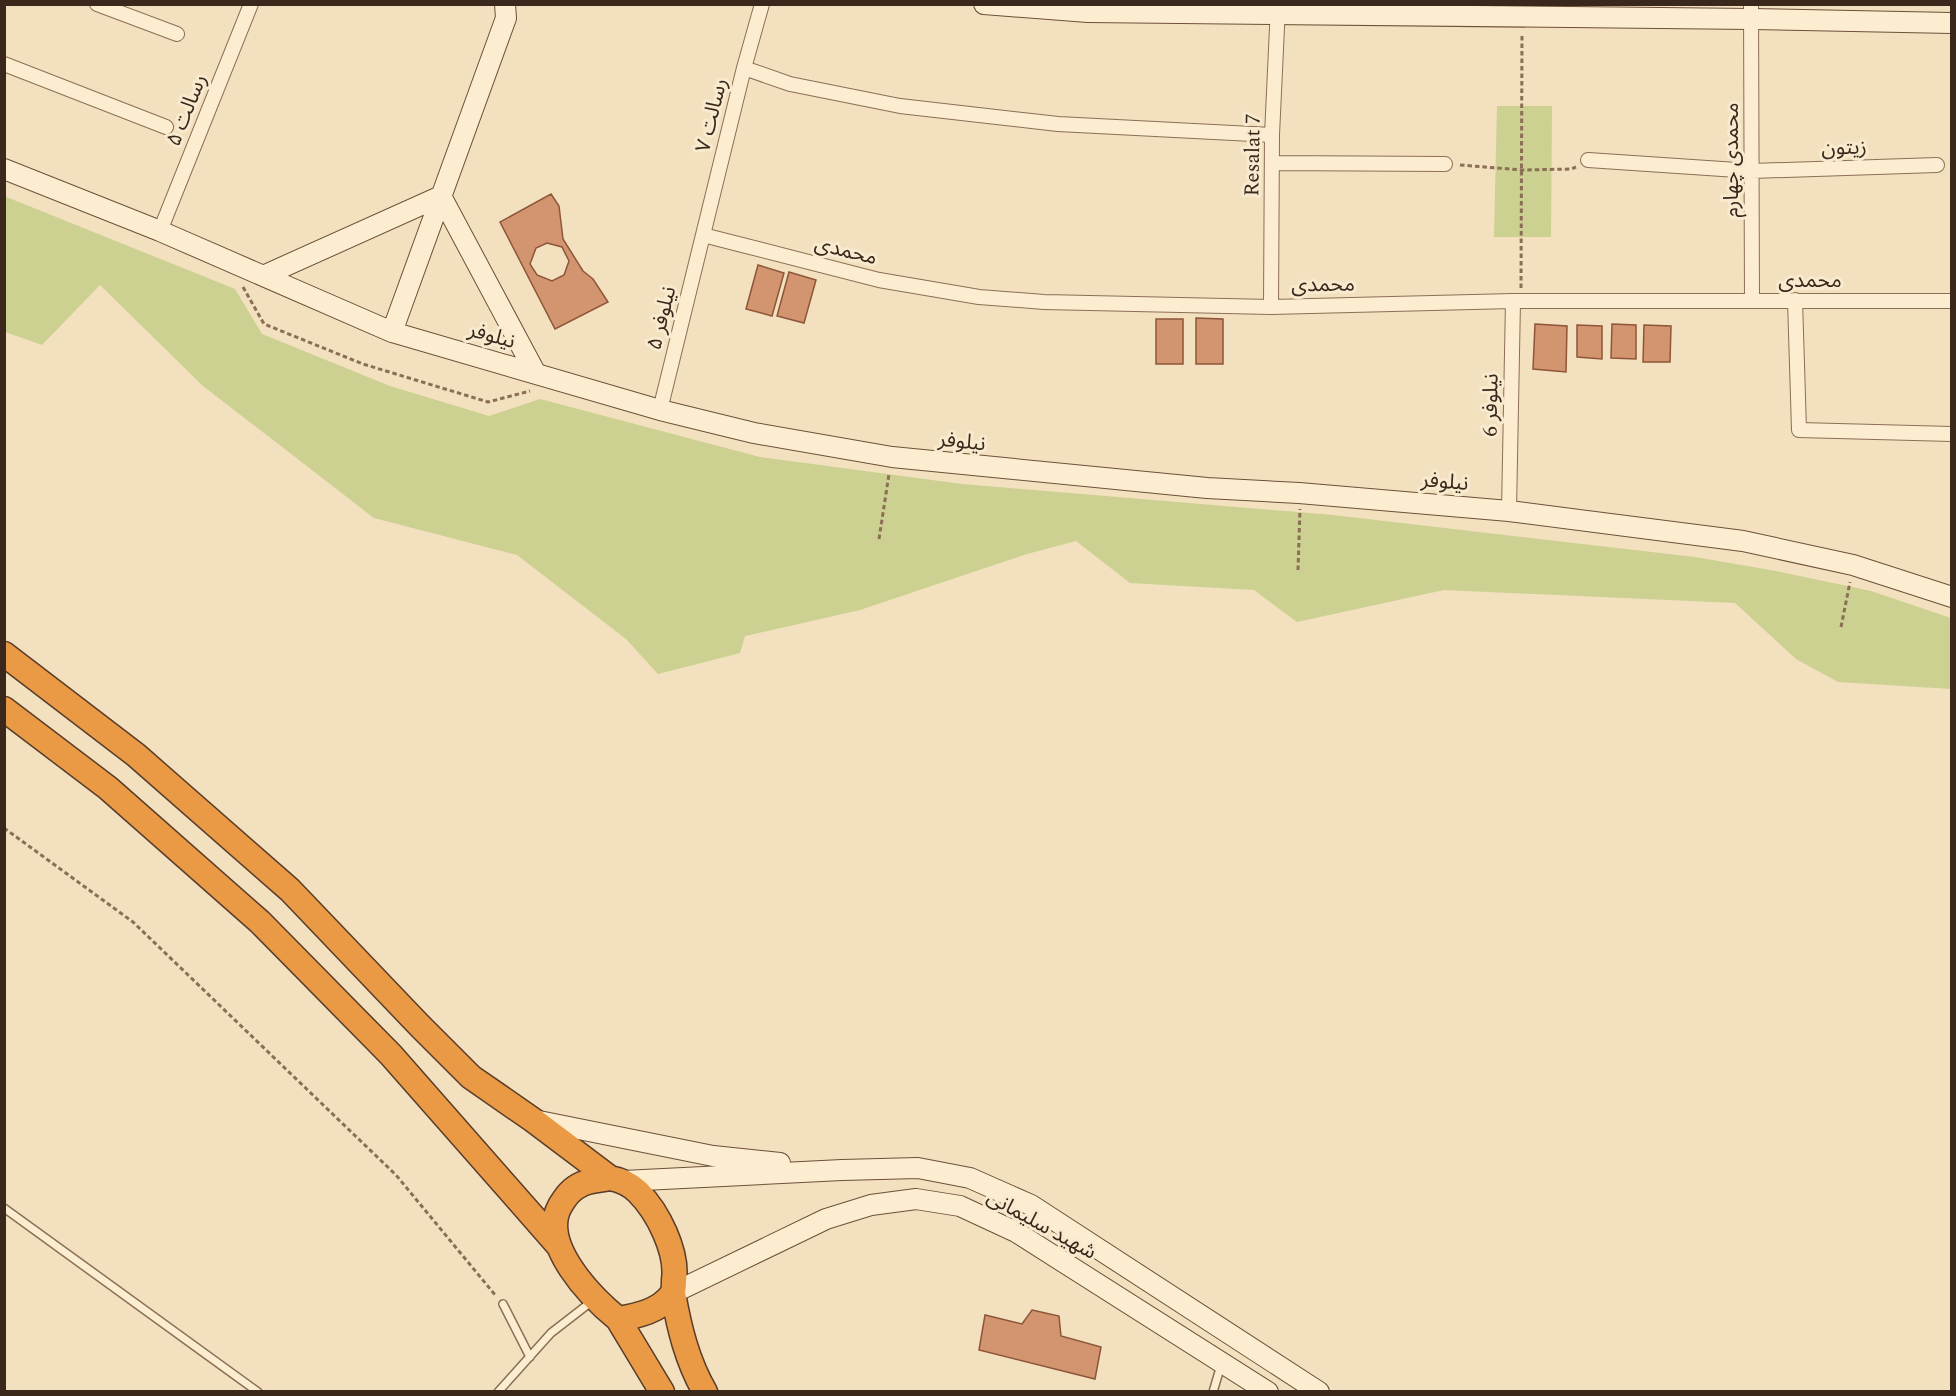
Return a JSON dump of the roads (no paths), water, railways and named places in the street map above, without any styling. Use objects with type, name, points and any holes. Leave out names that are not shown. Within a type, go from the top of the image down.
[{"type":"highway","points":[[4,654],[136,755],[290,890],[471,1077],[616,1179],[637,1191],[648,1204],[674,1255],[676,1270],[673,1293],[680,1330],[695,1374],[705,1392]]},
{"type":"highway","points":[[4,709],[108,788],[260,922],[391,1055],[558,1245],[567,1262],[596,1298],[618,1319],[662,1392]]},
{"type":"highway","points":[[558,1245],[557,1212],[568,1192],[584,1183],[616,1179]]},
{"type":"highway","points":[[618,1319],[639,1316],[657,1306],[673,1293]]},
{"type":"street","points":[[97,4],[177,34]]},
{"type":"street","name":"رسالت ۵","points":[[160,231],[252,4]]},
{"type":"street","name":"رسالت ۷","points":[[703,236],[762,4]]},
{"type":"street","points":[[984,4],[1088,12],[1278,9],[1522,16],[1751,12],[1952,23]]},
{"type":"street","points":[[392,332],[510,9]]},
{"type":"street","name":"Resalat 7","points":[[1271,307],[1272,135],[1278,9]]},
{"type":"street","name":"محمدی چهارم","points":[[1751,12],[1752,301]]},
{"type":"street","points":[[4,64],[166,127]]},
{"type":"street","points":[[744,68],[790,84],[900,106],[1058,124],[1272,135]]},
{"type":"street","name":"زیتون","points":[[1588,160],[1752,171],[1937,165]]},
{"type":"street","points":[[1272,163],[1445,164]]},
{"type":"street","name":"نیلوفر","points":[[4,169],[160,231],[392,332],[538,381],[754,434],[892,457],[1196,487],[1299,493],[1509,511],[1743,541],[1852,565],[1952,597]]},
{"type":"street","points":[[263,276],[441,196]]},
{"type":"street","points":[[441,196],[538,381]]},
{"type":"street","name":"محمدی","points":[[703,236],[879,280],[979,297],[1044,303],[1271,307],[1517,301],[1952,301]]},
{"type":"street","name":"نیلوفر ۵","points":[[660,410],[703,236]]},
{"type":"street","points":[[1795,300],[1799,430],[1952,434]]},
{"type":"street","name":"نیلوفر 6","points":[[1509,511],[1517,301]]},
{"type":"street","points":[[534,1120],[712,1156],[842,1170]]},
{"type":"street","points":[[616,1179],[918,1168],[970,1178],[1031,1205],[1319,1392]]},
{"type":"street","name":"شهید سلیمانی","points":[[673,1293],[826,1219],[870,1205],[916,1199],[960,1206],[1016,1232],[1265,1391]]},
{"type":"street","points":[[1222,1362],[1235,1339]]},
{"type":"street","points":[[1265,1391],[1277,1365]]},
{"type":"lane","points":[[4,1208],[258,1392]]},
{"type":"lane","points":[[498,1392],[551,1333],[596,1298]]},
{"type":"lane","points":[[503,1304],[530,1357]]},
{"type":"lane","points":[[1213,1392],[1222,1362]]}]
